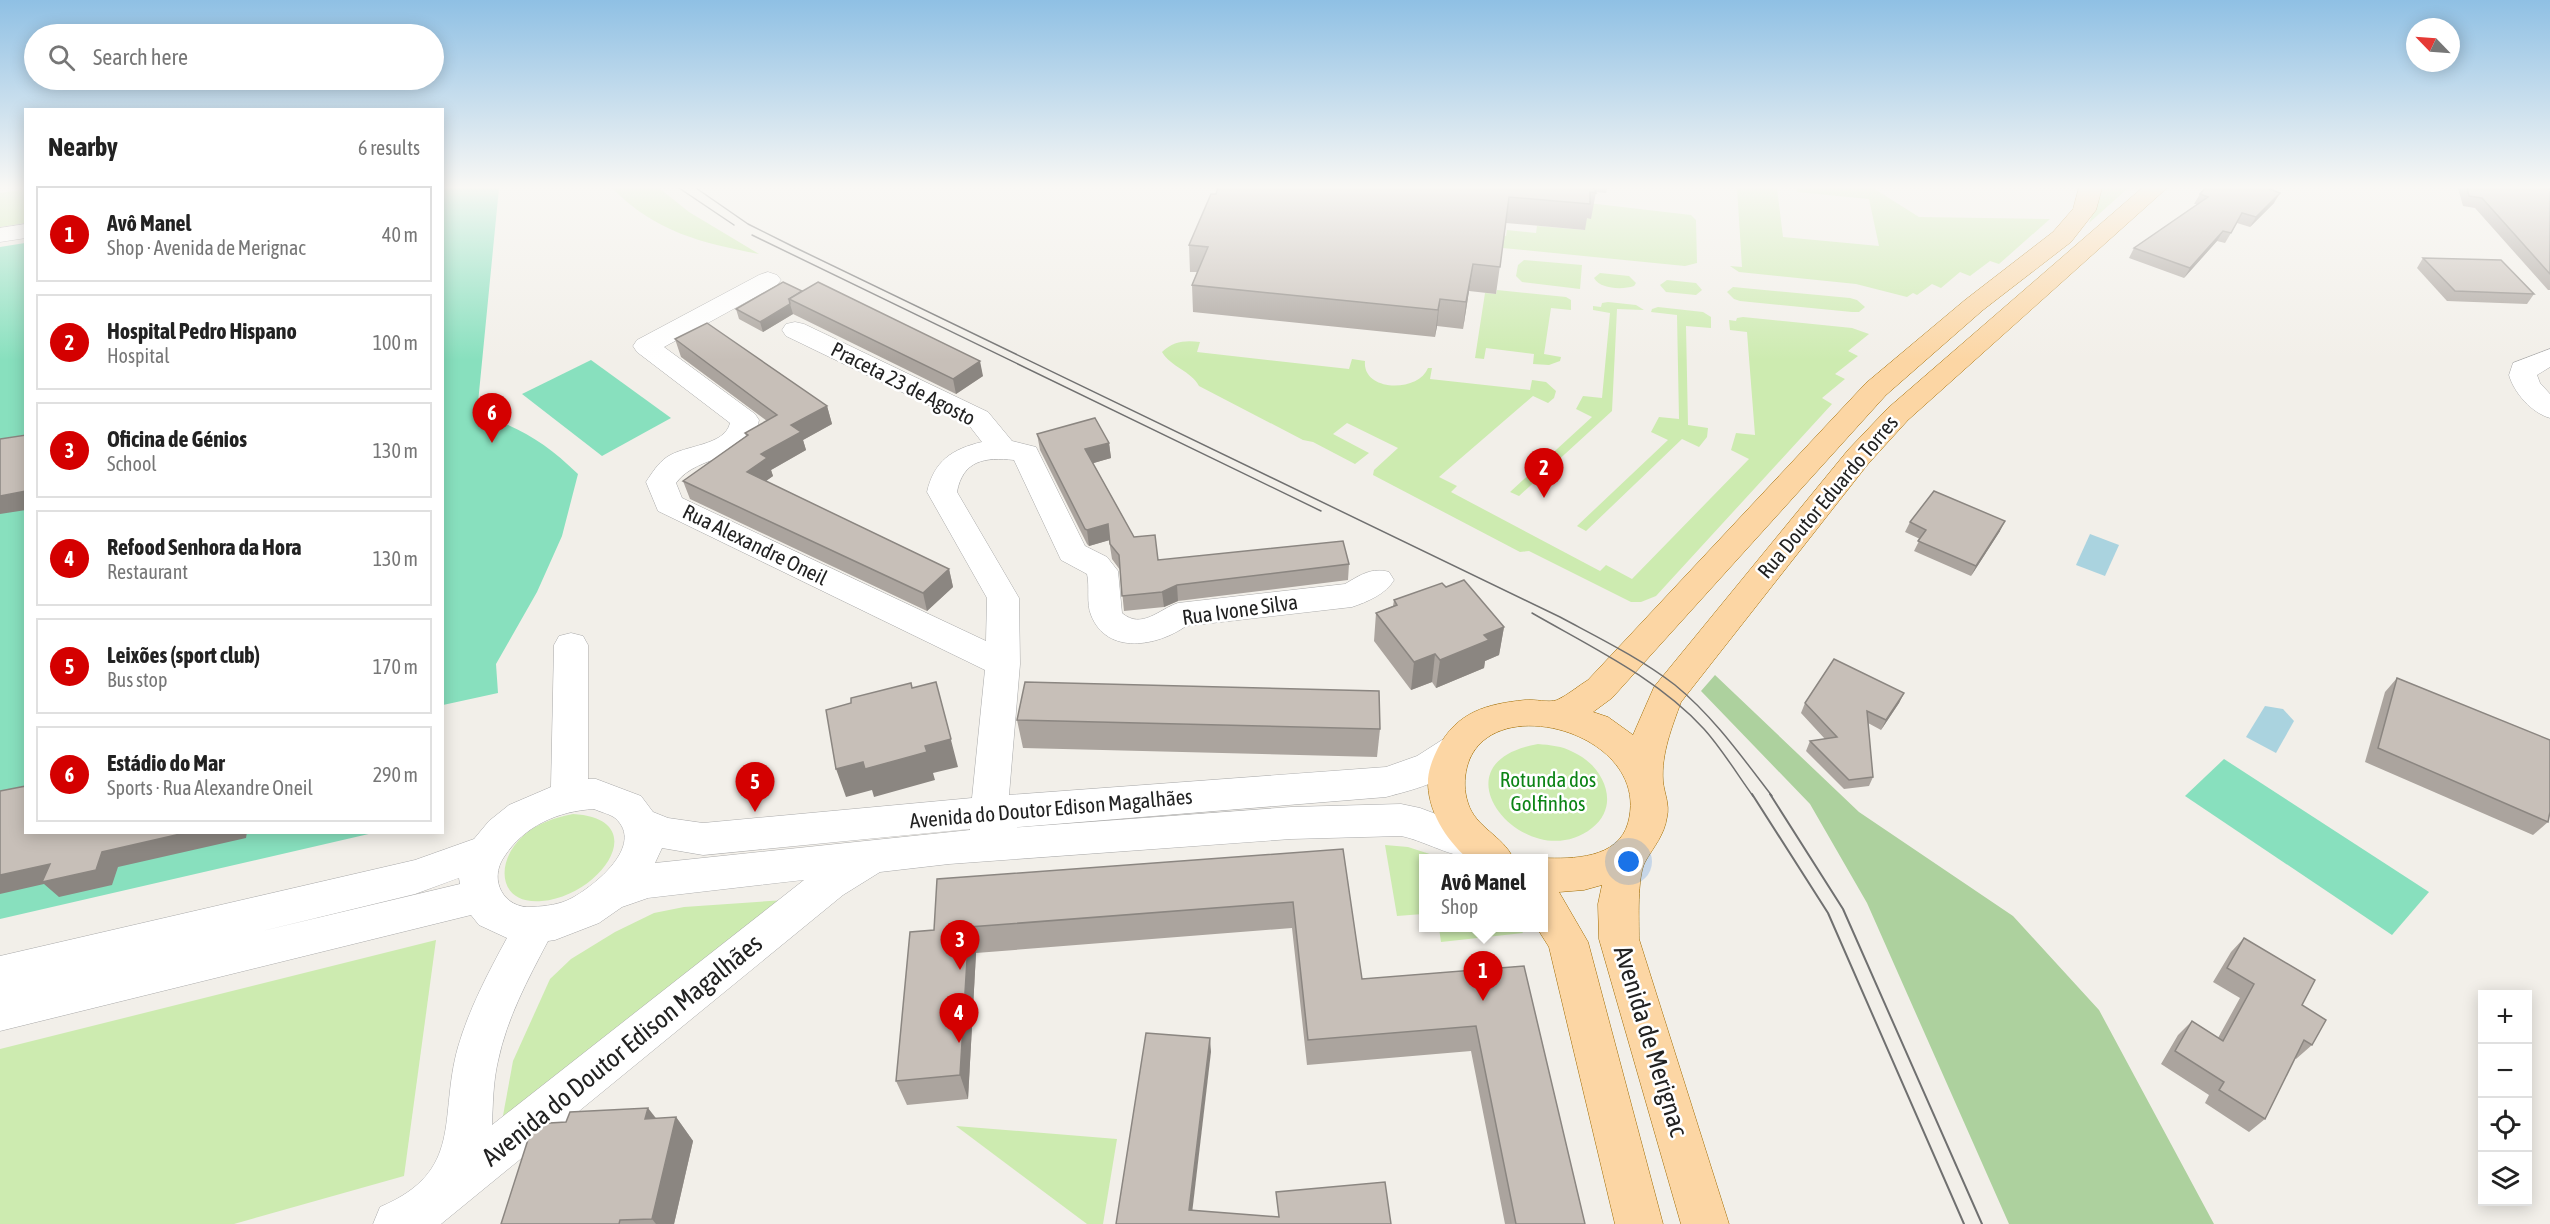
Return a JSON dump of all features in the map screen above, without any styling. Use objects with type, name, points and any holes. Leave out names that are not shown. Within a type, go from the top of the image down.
[{"type":"main road","name":"Rua Doutor Eduardo Torres","points":[[1561,715],[1600,690],[1635,649],[1876,389],[1974,305],[2051,245]]},
{"type":"main road","name":"Rua Doutor Eduardo Torres","points":[[1645,779],[1648,739],[1666,696],[1858,457],[1898,414],[2092,245]]},
{"type":"main road","name":"Avenida do Doutor Edison Magalhães","points":[[1484,852],[1456,822],[1446,798],[1446,772],[1455,750],[1473,729],[1499,718],[1529,712],[1561,715],[1588,724],[1613,738],[1632,757],[1645,779],[1651,807],[1649,816],[1644,833],[1627,856],[1600,871],[1566,878],[1548,876]]},
{"type":"main road","name":"Avenida de Merignac","points":[[1627,856],[1618,904],[1619,939],[1705,1224]]},
{"type":"main road","points":[[1548,910],[1568,942],[1639,1224]]},
{"type":"street","name":"Rua Alexandre Oneil","points":[[768,280],[646,346],[745,420],[743,432],[736,439],[689,458],[677,464],[668,473],[661,482],[669,504],[1004,664]]},
{"type":"street","name":"Praceta 23 de Agosto","points":[[795,330],[978,418],[1002,448]]},
{"type":"street","points":[[2550,357],[2529,365],[2523,369],[2522,374],[2525,381],[2550,409]]},
{"type":"street","points":[[989,829],[1004,664],[1003,598],[942,492],[943,483],[948,474],[969,454],[985,449],[1002,448]]},
{"type":"street","name":"Rua Ivone Silva","points":[[1002,448],[1026,454],[1072,552],[1077,557],[1095,562],[1102,572],[1107,615],[1112,623],[1121,629],[1132,632],[1149,631],[1178,615],[1352,595],[1378,580]]},
{"type":"street","points":[[569,796],[571,645]]},
{"type":"street","name":"Avenida do Doutor Edison Magalhães","points":[[614,893],[647,881],[876,856],[989,829],[1386,782],[1412,776],[1433,767],[1455,750]]},
{"type":"street","name":"Avenida do Doutor Edison Magalhães","points":[[596,794],[615,798],[630,807],[641,823],[644,837],[639,857],[630,875],[614,893],[591,909],[565,920],[535,926],[514,923],[495,915],[486,907],[480,896],[478,874],[487,851],[500,833],[521,816],[541,805],[569,796],[596,794]]},
{"type":"street","name":"Avenida do Doutor Edison Magalhães","points":[[641,823],[664,833],[703,838],[989,829],[1198,829],[1371,819],[1401,820],[1419,824],[1484,852]]},
{"type":"street","points":[[0,975],[415,877],[487,851]]},
{"type":"street","name":"Avenida do Doutor Edison Magalhães","points":[[397,1224],[413,1217],[441,1211],[829,883],[849,869],[876,856]]},
{"type":"street","points":[[0,1012],[480,896]]},
{"type":"street","points":[[441,1211],[452,1179],[463,1160],[468,1141],[476,1061],[505,986],[535,926]]},
{"type":"green space","points":[[24,245],[24,834],[369,834],[0,919],[0,247]]},
{"type":"green space","points":[[444,245],[493,245],[477,413],[507,424],[532,437],[578,474],[562,536],[537,592],[496,664],[498,693],[444,705]]},
{"type":"green space","points":[[719,245],[744,245],[759,254]]},
{"type":"green space","points":[[1503,245],[1697,245],[1697,263],[1685,266],[1503,248]]},
{"type":"green space","points":[[1741,245],[2020,245],[1999,264],[1990,261],[1970,276],[1960,272],[1941,288],[1932,284],[1917,295],[1913,293],[1907,297],[1856,284],[1739,272],[1730,266],[1742,267]]},
{"type":"green space","points":[[1524,260],[1582,265],[1580,289],[1522,282],[1516,276],[1518,265]]},
{"type":"green space","points":[[1600,273],[1629,276],[1636,283],[1634,286],[1612,288],[1597,282],[1594,278]]},
{"type":"green space","points":[[1667,280],[1696,283],[1702,290],[1696,295],[1666,292],[1660,285]]},
{"type":"green space","points":[[1733,287],[1850,298],[1857,300],[1865,307],[1859,312],[1852,312],[1740,301],[1727,292]]},
{"type":"green space","points":[[1497,290],[1566,297],[1571,300],[1571,310],[1551,308],[1544,354],[1561,357],[1560,361],[1549,365],[1533,364],[1534,354],[1486,348],[1484,359],[1475,358],[1485,293],[1496,294]]},
{"type":"green space","points":[[1602,303],[1636,305],[1644,310],[1617,309],[1612,411],[1519,496],[1510,492],[1592,417],[1576,409],[1583,396],[1602,398],[1610,313],[1593,310],[1593,306],[1601,307]]},
{"type":"green space","points":[[1658,307],[1703,312],[1711,317],[1711,328],[1686,326],[1688,425],[1708,428],[1707,437],[1699,447],[1682,439],[1586,531],[1577,526],[1668,440],[1651,432],[1659,417],[1679,419],[1677,315],[1651,312],[1652,309]]},
{"type":"green space","points":[[1737,318],[1852,328],[1869,334],[1848,351],[1858,356],[1835,374],[1845,379],[1822,398],[1832,404],[1656,596],[1641,602],[1631,602],[1529,551],[1520,552],[1373,475],[1374,470],[1398,448],[1347,423],[1333,434],[1369,453],[1355,464],[1199,386],[1191,376],[1170,362],[1162,352],[1175,343],[1190,341],[1200,342],[1197,352],[1349,369],[1352,359],[1365,361],[1366,371],[1372,379],[1392,386],[1414,382],[1428,368],[1432,368],[1430,379],[1530,390],[1532,380],[1546,382],[1556,391],[1554,398],[1548,403],[1533,396],[1439,477],[1457,486],[1451,492],[1600,571],[1606,565],[1632,579],[1749,459],[1731,450],[1736,433],[1755,435],[1747,332],[1730,330],[1729,320],[1736,321]]},
{"type":"green space","points":[[591,360],[671,418],[602,456],[522,394]]},
{"type":"green space","points":[[1715,675],[1859,812],[2013,916],[2099,1010],[2214,1224],[2009,1224],[1867,903],[1810,804],[1701,691]]},
{"type":"green space","name":"Rotunda dos Golfinhos","points":[[1538,744],[1565,748],[1584,758],[1593,766],[1605,786],[1606,808],[1601,819],[1592,828],[1567,840],[1541,839],[1518,829],[1499,812],[1489,792],[1491,772],[1506,755]]},
{"type":"green space","points":[[2224,759],[2429,892],[2392,935],[2185,796]]},
{"type":"green space","points":[[573,814],[597,819],[611,829],[614,842],[610,858],[599,873],[583,886],[564,896],[542,901],[527,900],[516,896],[509,889],[505,879],[508,857],[514,846],[528,831],[540,824]]},
{"type":"green space","points":[[1385,845],[1408,847],[1430,854],[1419,854],[1419,914],[1397,916]]},
{"type":"green space","points":[[800,899],[500,1132],[513,1061],[550,979],[571,959],[615,932],[654,913],[684,907]]},
{"type":"green space","points":[[1440,932],[1523,933],[1441,942]]},
{"type":"green space","points":[[436,940],[404,1176],[234,1224],[0,1224],[0,1049]]},
{"type":"green space","points":[[956,1126],[1117,1139],[1103,1224],[1087,1224]]},
{"type":"water","points":[[2090,534],[2119,545],[2105,576],[2076,565]]},
{"type":"water","points":[[2265,706],[2283,709],[2294,721],[2276,753],[2246,737]]},
{"type":"building","points":[[1190,245],[1503,245],[1500,267],[1473,264],[1466,302],[1440,299],[1438,310],[1192,285],[1208,247]]},
{"type":"building","points":[[2138,245],[2210,245],[2190,268],[2134,248]]},
{"type":"building","points":[[2524,245],[2550,245],[2550,274]]},
{"type":"building","points":[[2423,258],[2501,260],[2534,294],[2455,291]]},
{"type":"building","points":[[783,282],[802,291],[789,299],[790,304],[760,322],[736,309]]},
{"type":"building","points":[[818,282],[980,361],[953,379],[789,299]]},
{"type":"building","points":[[707,323],[827,406],[791,425],[801,432],[761,454],[767,458],[747,472],[949,569],[923,593],[683,481],[748,435],[745,433],[777,415],[675,339]]},
{"type":"building","points":[[1095,418],[1109,443],[1085,449],[1134,537],[1155,535],[1158,560],[1343,541],[1349,564],[1177,585],[1162,592],[1122,596],[1119,555],[1110,544],[1108,524],[1085,529],[1037,434]]},
{"type":"building","points":[[24,435],[24,491],[0,496],[0,439]]},
{"type":"building","points":[[1934,491],[2005,521],[1976,566],[1918,541],[1926,530],[1910,522]]},
{"type":"building","points":[[1464,580],[1504,627],[1484,635],[1489,640],[1440,660],[1435,654],[1414,662],[1376,613],[1397,605],[1394,600],[1442,583],[1446,587]]},
{"type":"building","points":[[1834,659],[1904,693],[1886,720],[1867,711],[1873,777],[1849,780],[1810,741],[1837,737],[1805,703]]},
{"type":"building","points":[[2397,678],[2550,740],[2548,822],[2378,748]]},
{"type":"building","points":[[936,682],[951,739],[925,746],[927,752],[865,769],[863,762],[836,769],[826,710],[851,703],[851,698],[911,683],[912,688]]},
{"type":"building","points":[[1025,682],[1379,691],[1380,729],[1017,720]]},
{"type":"building","points":[[24,786],[24,834],[180,834],[102,852],[96,870],[42,882],[50,864],[0,875],[0,791]]},
{"type":"building","points":[[1343,849],[1362,979],[1524,966],[1585,1224],[1516,1224],[1476,1026],[1308,1040],[1293,902],[969,927],[960,1075],[896,1081],[910,932],[934,930],[937,879]]},
{"type":"building","points":[[2244,938],[2315,980],[2302,1005],[2326,1020],[2312,1045],[2304,1040],[2265,1119],[2219,1090],[2224,1082],[2175,1051],[2192,1021],[2223,1041],[2254,984],[2227,968]]},
{"type":"building","points":[[1146,1033],[1210,1038],[1189,1210],[1279,1217],[1276,1192],[1385,1182],[1391,1224],[1116,1224]]},
{"type":"building","points":[[648,1108],[645,1119],[676,1117],[652,1219],[620,1220],[619,1224],[501,1224],[533,1124],[566,1122],[570,1112]]},
{"type":"tram line","points":[[773,245],[1321,511]]},
{"type":"tram line","points":[[790,245],[1560,617],[1619,649],[1662,675],[1689,697],[1726,738],[1772,796]]},
{"type":"tram line","points":[[1532,613],[1600,651],[1666,694],[1704,729],[1753,796]]},
{"type":"tram line","points":[[1752,794],[1828,913],[1964,1224]]},
{"type":"tram line","points":[[1770,794],[1843,909],[1982,1224]]},
{"type":"place","name":"Estádio do Mar","points":[[492,443]]},
{"type":"place","name":"Hospital Pedro Hispano","points":[[1544,498]]},
{"type":"place","name":"Leixões (sport club)","points":[[755,812]]},
{"type":"place","name":"Oficina de Génios","points":[[960,970]]},
{"type":"place","name":"Avô Manel","points":[[1483,1001]]},
{"type":"place","name":"Refood Senhora da Hora","points":[[959,1043]]}]
